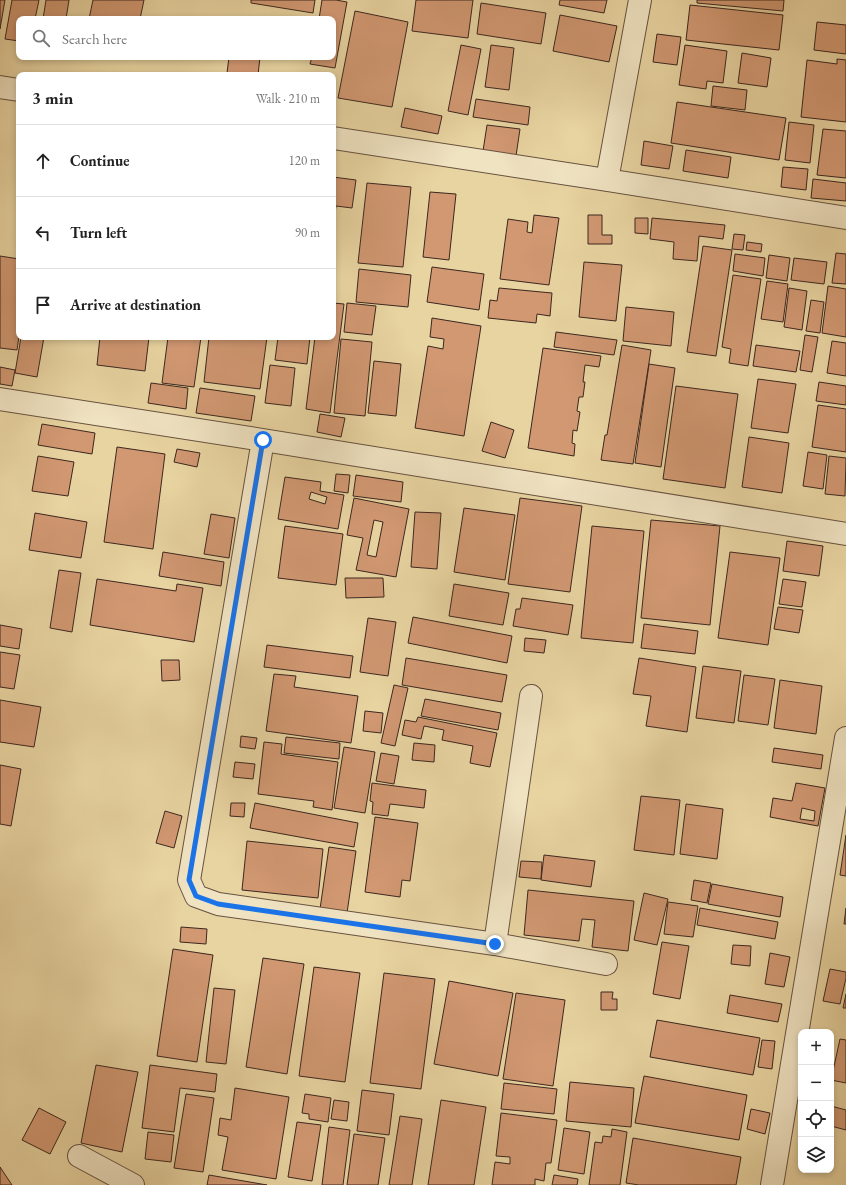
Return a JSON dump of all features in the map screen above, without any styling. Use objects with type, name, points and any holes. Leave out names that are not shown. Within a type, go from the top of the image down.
[{"type":"street","points":[[607,180],[640,0]]},
{"type":"street","points":[[0,87],[16,90]]},
{"type":"street","points":[[336,138],[846,218]]},
{"type":"street","points":[[0,398],[846,534]]},
{"type":"street","points":[[263,440],[189,880],[196,896],[218,904],[495,944],[606,964]]},
{"type":"street","points":[[495,944],[531,696]]},
{"type":"street","points":[[772,1185],[846,738]]},
{"type":"street","points":[[79,1156],[133,1185]]},
{"type":"building","points":[[0,0],[5,0],[0,29]]},
{"type":"building","points":[[12,0],[39,0],[36,16],[16,16],[16,41],[5,39]]},
{"type":"building","points":[[46,0],[69,0],[66,16],[43,16]]},
{"type":"building","points":[[93,0],[144,0],[141,16],[90,16]]},
{"type":"building","points":[[251,0],[315,0],[313,13],[251,3]]},
{"type":"building","points":[[322,0],[347,2],[335,68],[310,64],[311,60],[336,60],[336,16],[319,16]]},
{"type":"building","points":[[416,0],[473,0],[468,38],[412,31]]},
{"type":"building","points":[[560,0],[607,0],[604,13],[559,5]]},
{"type":"building","points":[[697,0],[784,0],[783,11],[697,3]]},
{"type":"building","points":[[481,3],[546,13],[541,44],[477,34]]},
{"type":"building","points":[[690,5],[783,15],[779,50],[686,40]]},
{"type":"building","points":[[355,11],[408,22],[392,107],[338,98]]},
{"type":"building","points":[[560,15],[617,26],[609,62],[553,51]]},
{"type":"building","points":[[817,22],[846,25],[846,54],[814,50]]},
{"type":"building","points":[[657,34],[681,37],[677,65],[653,62]]},
{"type":"building","points":[[461,45],[481,49],[468,115],[448,111]]},
{"type":"building","points":[[491,45],[514,48],[509,90],[485,87]]},
{"type":"building","points":[[685,45],[727,51],[723,83],[707,81],[706,89],[679,85]]},
{"type":"building","points":[[742,53],[771,58],[767,87],[738,83]]},
{"type":"building","points":[[837,59],[846,60],[846,122],[801,117],[807,60],[837,64]]},
{"type":"building","points":[[229,60],[260,60],[258,72],[227,72]]},
{"type":"building","points":[[713,86],[747,90],[745,110],[711,106]]},
{"type":"building","points":[[476,99],[530,107],[528,125],[473,117]]},
{"type":"building","points":[[677,102],[786,118],[779,160],[671,143]]},
{"type":"building","points":[[405,108],[442,116],[438,134],[401,127]]},
{"type":"building","points":[[789,122],[814,125],[810,163],[785,160]]},
{"type":"building","points":[[487,125],[520,129],[516,156],[483,151]]},
{"type":"building","points":[[823,129],[846,131],[846,178],[817,175]]},
{"type":"building","points":[[644,141],[673,146],[669,169],[641,165]]},
{"type":"building","points":[[686,150],[731,157],[728,178],[683,171]]},
{"type":"building","points":[[783,167],[808,169],[806,190],[781,187]]},
{"type":"building","points":[[336,177],[356,180],[352,208],[336,206]]},
{"type":"building","points":[[813,179],[846,183],[846,201],[811,198]]},
{"type":"building","points":[[367,183],[411,187],[403,267],[358,263]]},
{"type":"building","points":[[430,192],[456,194],[449,260],[423,257]]},
{"type":"building","points":[[534,215],[559,218],[549,285],[500,279],[508,219],[528,222],[527,232],[532,233]]},
{"type":"building","points":[[588,215],[602,215],[602,235],[612,235],[612,244],[588,244]]},
{"type":"building","points":[[635,218],[648,218],[648,234],[635,233]]},
{"type":"building","points":[[652,218],[725,225],[723,239],[699,236],[697,261],[673,259],[674,242],[650,239]]},
{"type":"building","points":[[734,234],[745,235],[743,250],[732,249]]},
{"type":"building","points":[[747,242],[762,244],[761,252],[746,250]]},
{"type":"building","points":[[703,246],[732,250],[716,356],[687,352]]},
{"type":"building","points":[[836,253],[846,254],[846,284],[832,283]]},
{"type":"building","points":[[735,254],[765,258],[763,276],[733,271]]},
{"type":"building","points":[[769,255],[790,258],[787,281],[766,278]]},
{"type":"building","points":[[0,256],[16,259],[16,340],[18,340],[17,350],[0,348]]},
{"type":"building","points":[[794,258],[827,262],[824,284],[791,280]]},
{"type":"building","points":[[584,262],[622,265],[616,321],[579,317]]},
{"type":"building","points":[[432,267],[484,274],[479,310],[427,302]]},
{"type":"building","points":[[359,269],[411,275],[408,307],[356,302]]},
{"type":"building","points":[[733,275],[761,279],[748,366],[729,363],[731,349],[722,347]]},
{"type":"building","points":[[767,281],[788,284],[783,322],[761,319]]},
{"type":"building","points":[[828,286],[846,289],[846,337],[822,333]]},
{"type":"building","points":[[499,288],[552,293],[550,316],[537,314],[536,323],[488,318],[490,300],[497,301]]},
{"type":"building","points":[[789,288],[807,291],[802,330],[784,327]]},
{"type":"building","points":[[811,300],[824,302],[820,333],[806,331]]},
{"type":"building","points":[[336,303],[344,304],[330,413],[306,409],[315,340],[336,340]]},
{"type":"building","points":[[347,303],[376,306],[372,335],[344,332]]},
{"type":"building","points":[[626,307],[674,312],[671,346],[623,341]]},
{"type":"building","points":[[432,318],[481,326],[464,436],[415,428],[428,346],[443,349],[444,339],[430,337]]},
{"type":"building","points":[[556,332],[617,340],[614,355],[554,347]]},
{"type":"building","points":[[805,335],[818,337],[812,372],[800,370]]},
{"type":"building","points":[[341,339],[372,342],[365,416],[334,413]]},
{"type":"building","points":[[20,340],[43,340],[37,377],[15,373]]},
{"type":"building","points":[[100,340],[149,340],[145,371],[97,365]]},
{"type":"building","points":[[168,340],[201,340],[194,387],[162,383]]},
{"type":"building","points":[[209,340],[267,340],[260,389],[204,382]]},
{"type":"building","points":[[278,340],[310,340],[307,364],[275,360]]},
{"type":"building","points":[[832,341],[846,343],[846,376],[827,373]]},
{"type":"building","points":[[622,345],[651,350],[633,464],[601,460],[605,435],[607,435]]},
{"type":"building","points":[[756,345],[800,351],[796,372],[753,366]]},
{"type":"building","points":[[543,348],[601,356],[599,367],[585,365],[583,397],[579,397],[577,411],[580,412],[577,431],[573,430],[572,443],[575,444],[574,456],[528,448]]},
{"type":"building","points":[[374,361],[401,364],[396,416],[368,413]]},
{"type":"building","points":[[649,364],[675,368],[661,467],[635,463]]},
{"type":"building","points":[[270,365],[295,368],[291,406],[265,403]]},
{"type":"building","points":[[0,367],[15,370],[12,386],[0,384]]},
{"type":"building","points":[[758,379],[796,384],[788,433],[751,428]]},
{"type":"building","points":[[819,382],[846,386],[846,405],[816,401]]},
{"type":"building","points":[[151,383],[188,388],[186,409],[148,403]]},
{"type":"building","points":[[676,386],[738,394],[725,488],[663,479]]},
{"type":"building","points":[[200,388],[255,396],[251,421],[196,413]]},
{"type":"building","points":[[818,405],[846,409],[846,452],[812,447]]},
{"type":"building","points":[[320,414],[345,418],[341,437],[317,432]]},
{"type":"building","points":[[491,422],[514,430],[505,458],[482,451]]},
{"type":"building","points":[[42,424],[95,433],[92,454],[38,445]]},
{"type":"building","points":[[749,437],[789,443],[782,493],[742,487]]},
{"type":"building","points":[[117,447],[165,454],[153,549],[104,542]]},
{"type":"building","points":[[177,449],[200,453],[197,467],[174,462]]},
{"type":"building","points":[[808,452],[827,455],[823,489],[803,486]]},
{"type":"building","points":[[38,456],[74,462],[68,496],[32,491]]},
{"type":"building","points":[[829,456],[846,458],[845,496],[825,494]]},
{"type":"building","points":[[336,474],[350,475],[348,493],[334,491]]},
{"type":"building","points":[[356,475],[403,482],[401,502],[353,496]]},
{"type":"building","points":[[285,477],[321,482],[320,491],[344,495],[338,529],[278,519]],"holes":[[[311,492],[327,497],[325,504],[309,499]]]},
{"type":"building","points":[[354,498],[409,509],[396,577],[356,570],[363,538],[347,535]],"holes":[[[374,520],[383,522],[376,557],[367,555]]]},
{"type":"building","points":[[520,498],[582,506],[570,592],[508,584]]},
{"type":"building","points":[[464,508],[515,515],[505,580],[454,572]]},
{"type":"building","points":[[415,512],[441,513],[437,569],[411,567]]},
{"type":"building","points":[[35,513],[87,522],[81,558],[29,550]]},
{"type":"building","points":[[211,514],[235,518],[229,558],[204,554]]},
{"type":"building","points":[[651,520],[720,526],[710,625],[641,618]]},
{"type":"building","points":[[285,526],[343,534],[336,585],[278,578]]},
{"type":"building","points":[[592,526],[644,531],[633,643],[581,638]]},
{"type":"building","points":[[787,541],[823,546],[819,576],[783,571]]},
{"type":"building","points":[[163,552],[224,562],[221,586],[159,576]]},
{"type":"building","points":[[730,552],[780,558],[768,645],[718,638]]},
{"type":"building","points":[[59,570],[81,573],[72,632],[50,628]]},
{"type":"building","points":[[345,578],[383,578],[384,597],[346,598]]},
{"type":"building","points":[[97,579],[176,591],[177,584],[203,588],[194,642],[90,625]]},
{"type":"building","points":[[783,579],[806,582],[802,607],[779,604]]},
{"type":"building","points":[[454,584],[509,593],[503,625],[449,616]]},
{"type":"building","points":[[522,598],[573,605],[568,635],[513,626],[516,609],[520,609]]},
{"type":"building","points":[[778,607],[803,610],[799,633],[774,629]]},
{"type":"building","points":[[413,617],[512,636],[507,663],[408,643]]},
{"type":"building","points":[[368,618],[396,622],[388,676],[360,672]]},
{"type":"building","points":[[644,624],[698,631],[695,654],[641,648]]},
{"type":"building","points":[[0,625],[22,629],[19,649],[0,646]]},
{"type":"building","points":[[525,638],[546,640],[544,653],[524,651]]},
{"type":"building","points":[[267,645],[353,656],[350,678],[264,667]]},
{"type":"building","points":[[0,652],[20,655],[14,689],[0,687]]},
{"type":"building","points":[[406,658],[507,675],[502,702],[402,685]]},
{"type":"building","points":[[639,658],[696,667],[687,732],[646,726],[651,696],[633,694]]},
{"type":"building","points":[[161,660],[179,660],[180,680],[162,681]]},
{"type":"building","points":[[703,666],[741,671],[734,723],[696,718]]},
{"type":"building","points":[[274,674],[296,676],[294,687],[358,696],[351,743],[266,731]]},
{"type":"building","points":[[744,675],[775,679],[768,725],[738,721]]},
{"type":"building","points":[[780,680],[822,686],[816,734],[774,728]]},
{"type":"building","points":[[394,685],[408,688],[395,746],[381,743]]},
{"type":"building","points":[[425,699],[501,713],[498,730],[421,716]]},
{"type":"building","points":[[0,700],[41,707],[34,747],[0,742]]},
{"type":"building","points":[[365,711],[383,713],[381,733],[363,731]]},
{"type":"building","points":[[418,717],[497,733],[490,767],[470,763],[473,746],[442,740],[444,730],[424,726],[421,739],[402,735],[405,720],[416,722]]},
{"type":"building","points":[[241,736],[257,738],[255,749],[240,747]]},
{"type":"building","points":[[286,737],[340,743],[339,759],[284,753]]},
{"type":"building","points":[[264,742],[282,744],[281,754],[338,762],[332,810],[313,807],[314,801],[258,794]]},
{"type":"building","points":[[414,743],[435,745],[434,762],[412,760]]},
{"type":"building","points":[[344,747],[375,752],[365,813],[334,808]]},
{"type":"building","points":[[774,748],[823,755],[821,769],[772,762]]},
{"type":"building","points":[[381,753],[399,756],[394,784],[376,781]]},
{"type":"building","points":[[235,762],[255,764],[253,779],[233,777]]},
{"type":"building","points":[[0,765],[21,769],[11,826],[0,824]]},
{"type":"building","points":[[372,783],[426,790],[424,808],[390,804],[388,816],[372,814],[373,802],[370,801]]},
{"type":"building","points":[[796,783],[825,788],[818,826],[770,817],[773,798],[792,801]],"holes":[[[802,808],[815,811],[814,821],[800,819]]]},
{"type":"building","points":[[641,796],[680,800],[674,855],[634,850]]},
{"type":"building","points":[[231,803],[245,803],[244,817],[230,816]]},
{"type":"building","points":[[255,803],[358,823],[354,847],[250,828]]},
{"type":"building","points":[[686,804],[723,809],[717,859],[680,854]]},
{"type":"building","points":[[165,811],[182,816],[174,848],[156,843]]},
{"type":"building","points":[[375,817],[418,823],[410,881],[402,880],[400,897],[365,892]]},
{"type":"building","points":[[846,835],[846,876],[840,875]]},
{"type":"building","points":[[247,841],[323,849],[318,898],[242,890]]},
{"type":"building","points":[[329,847],[356,851],[347,913],[320,909]]},
{"type":"building","points":[[544,855],[595,861],[591,887],[541,880]]},
{"type":"building","points":[[521,861],[542,862],[541,879],[519,877]]},
{"type":"building","points":[[694,880],[711,883],[707,903],[691,900]]},
{"type":"building","points":[[712,884],[783,897],[780,917],[708,904]]},
{"type":"building","points":[[528,890],[634,901],[628,951],[592,947],[595,920],[582,919],[579,941],[524,935]]},
{"type":"building","points":[[644,893],[668,899],[657,945],[634,940]]},
{"type":"building","points":[[668,902],[698,906],[693,937],[664,934]]},
{"type":"building","points":[[700,908],[778,922],[775,939],[697,925]]},
{"type":"building","points":[[846,908],[846,924],[844,924]]},
{"type":"building","points":[[181,927],[207,929],[206,944],[180,942]]},
{"type":"building","points":[[662,942],[689,946],[680,999],[653,994]]},
{"type":"building","points":[[733,945],[751,946],[750,966],[731,964]]},
{"type":"building","points":[[173,949],[213,955],[197,1062],[157,1056]]},
{"type":"building","points":[[770,953],[790,957],[784,987],[765,984]]},
{"type":"building","points":[[263,958],[304,964],[287,1074],[246,1067]]},
{"type":"building","points":[[314,967],[360,973],[345,1082],[299,1076]]},
{"type":"building","points":[[830,969],[846,972],[840,1004],[823,1001]]},
{"type":"building","points":[[384,973],[435,979],[421,1089],[370,1083]]},
{"type":"building","points":[[449,981],[513,993],[498,1076],[434,1064]]},
{"type":"building","points":[[214,988],[235,990],[226,1064],[206,1062]]},
{"type":"building","points":[[601,992],[613,992],[612,999],[617,999],[617,1010],[601,1010]]},
{"type":"building","points":[[516,993],[565,1000],[553,1086],[503,1079]]},
{"type":"building","points":[[846,994],[846,1008],[843,1008]]},
{"type":"building","points":[[730,995],[782,1004],[778,1022],[727,1013]]},
{"type":"building","points":[[657,1020],[760,1038],[753,1075],[650,1057]]},
{"type":"building","points":[[840,1039],[846,1040],[846,1083],[834,1081],[834,1066]]},
{"type":"building","points":[[762,1040],[775,1041],[772,1069],[758,1067]]},
{"type":"building","points":[[96,1065],[138,1072],[122,1152],[81,1143]]},
{"type":"building","points":[[150,1065],[217,1074],[215,1092],[180,1088],[174,1132],[142,1128]]},
{"type":"building","points":[[644,1076],[747,1095],[739,1140],[635,1123]]},
{"type":"building","points":[[570,1082],[634,1088],[631,1127],[566,1121]]},
{"type":"building","points":[[504,1083],[557,1089],[554,1114],[501,1109]]},
{"type":"building","points":[[235,1088],[289,1097],[276,1179],[222,1170],[228,1137],[218,1135],[220,1118],[231,1120]]},
{"type":"building","points":[[362,1090],[394,1094],[389,1135],[357,1131]]},
{"type":"building","points":[[186,1094],[214,1098],[203,1172],[174,1168]]},
{"type":"building","points":[[305,1094],[331,1098],[328,1122],[309,1119],[309,1114],[302,1113]]},
{"type":"building","points":[[334,1100],[349,1102],[347,1121],[331,1119]]},
{"type":"building","points":[[441,1100],[486,1107],[474,1185],[428,1185]]},
{"type":"building","points":[[834,1107],[846,1110],[846,1130],[834,1127]]},
{"type":"building","points":[[39,1108],[66,1122],[50,1154],[22,1140]]},
{"type":"building","points":[[751,1109],[770,1113],[765,1134],[747,1129]]},
{"type":"building","points":[[501,1113],[557,1120],[551,1163],[546,1163],[544,1181],[535,1179],[535,1185],[492,1185],[495,1162],[510,1164],[510,1157],[496,1156]]},
{"type":"building","points":[[400,1116],[422,1119],[412,1185],[389,1185]]},
{"type":"building","points":[[297,1122],[321,1125],[312,1181],[288,1177]]},
{"type":"building","points":[[329,1127],[350,1130],[343,1185],[322,1185]]},
{"type":"building","points":[[564,1128],[590,1132],[584,1174],[558,1170]]},
{"type":"building","points":[[612,1129],[627,1132],[620,1185],[589,1185],[595,1142],[602,1143],[603,1136],[611,1137]]},
{"type":"building","points":[[148,1132],[174,1135],[171,1162],[145,1159]]},
{"type":"building","points":[[354,1134],[385,1138],[378,1185],[347,1185]]},
{"type":"building","points":[[633,1138],[741,1157],[736,1185],[639,1185],[626,1183]]},
{"type":"building","points":[[0,1167],[12,1185],[0,1185]]},
{"type":"building","points":[[209,1175],[267,1185],[207,1185]]},
{"type":"building","points":[[554,1175],[578,1179],[577,1185],[552,1185]]},
{"type":"route","points":[[263,440],[189,880],[196,896],[218,904],[495,944]]}]
